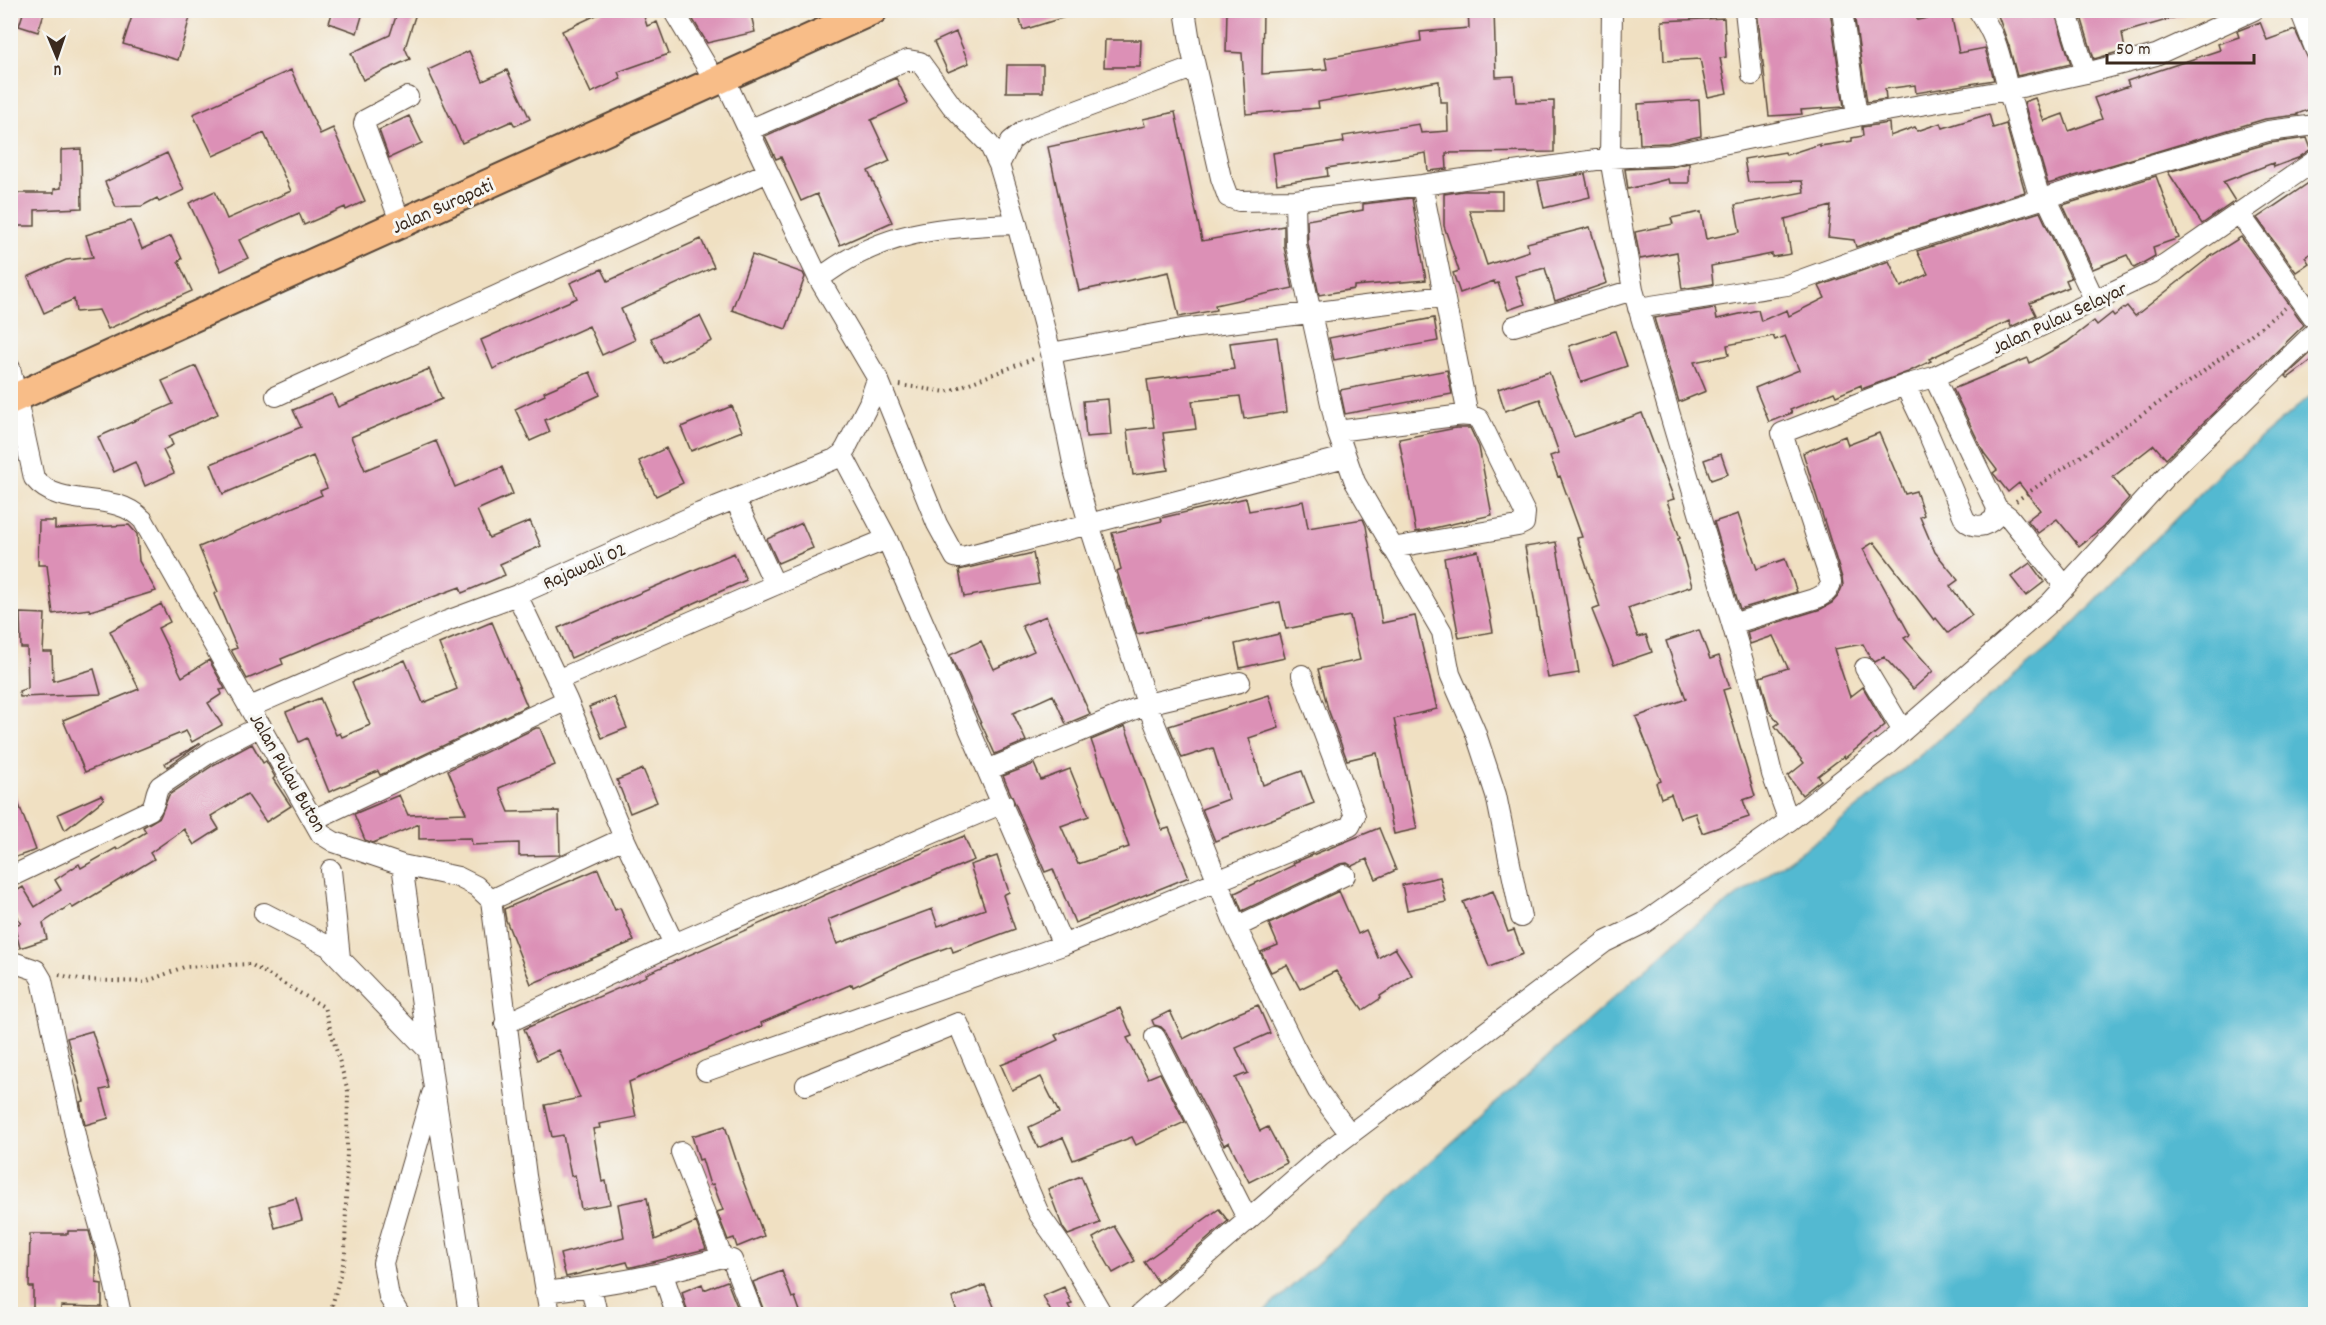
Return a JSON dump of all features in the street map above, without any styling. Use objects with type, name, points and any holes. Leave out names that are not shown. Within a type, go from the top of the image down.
[{"type":"highway","name":"Jalan Surapati","points":[[14,399],[873,10]]},
{"type":"street","points":[[673,10],[720,80],[749,130],[819,279],[879,381],[937,524],[955,557],[1345,457]]},
{"type":"street","points":[[1185,10],[1195,67],[1221,178],[1228,197],[1239,201],[1295,200],[1422,185],[1610,158],[1670,155],[1857,116],[2008,90],[2086,73],[2156,55],[2254,10]]},
{"type":"street","points":[[1612,10],[1610,158],[1635,299],[1753,695],[1772,774],[1789,821]]},
{"type":"street","points":[[1745,10],[1752,75]]},
{"type":"street","points":[[1842,10],[1857,116]]},
{"type":"street","points":[[1978,10],[1993,32],[1998,45],[2008,90],[2043,198],[2095,301]]},
{"type":"street","points":[[2066,10],[2086,73]]},
{"type":"street","points":[[2308,18],[2316,51]]},
{"type":"street","points":[[749,130],[908,60],[920,62],[952,106],[989,144],[999,165],[1017,224],[1051,353],[1089,524],[1148,704],[1236,927],[1318,1091],[1350,1134]]},
{"type":"street","points":[[999,165],[1011,141],[1025,130],[1195,67]]},
{"type":"street","points":[[401,224],[364,124],[365,120],[408,97]]},
{"type":"street","points":[[1514,326],[1635,299],[1788,285],[1911,240],[2043,198],[2268,131],[2316,125]]},
{"type":"street","name":"Jalan Pulau Selayar","points":[[1732,624],[1817,598],[1830,588],[1831,582],[1782,434],[1905,385],[1934,376],[2152,273],[2316,160]]},
{"type":"street","points":[[276,396],[768,172]]},
{"type":"street","points":[[1422,185],[1468,415]]},
{"type":"street","points":[[1295,200],[1296,246],[1337,431],[1345,457],[1355,482],[1442,632],[1450,674],[1475,731],[1496,795],[1521,917]]},
{"type":"street","points":[[2239,213],[2316,321]]},
{"type":"street","points":[[819,279],[837,265],[878,244],[917,232],[958,225],[1017,224]]},
{"type":"street","points":[[1051,353],[1182,329],[1310,311],[1444,296]]},
{"type":"street","points":[[1140,1314],[1321,1156],[1605,942],[1644,923],[1789,821],[1903,731],[2050,602],[2166,476],[2316,331]]},
{"type":"street","name":"Jalan Pulau Buton","points":[[10,368],[14,399],[34,478],[42,488],[59,496],[104,500],[122,505],[136,512],[143,520],[321,834],[334,842],[402,864],[458,877],[476,886],[491,900]]},
{"type":"street","points":[[1934,376],[1999,509],[2009,517],[2065,586]]},
{"type":"street","points":[[879,381],[842,454],[887,539],[1063,945]]},
{"type":"street","points":[[1905,385],[1965,520],[1973,526],[1984,526],[1995,518],[1999,509]]},
{"type":"street","points":[[1337,431],[1468,415],[1479,419],[1525,513],[1524,524],[1392,548]]},
{"type":"street","name":"Rajawali 02","points":[[250,707],[447,621],[517,595],[735,498],[842,454]]},
{"type":"street","points":[[735,498],[775,585]]},
{"type":"street","points":[[557,680],[887,539]]},
{"type":"street","points":[[517,595],[567,700],[624,838],[674,944]]},
{"type":"street","points":[[1865,668],[1903,731]]},
{"type":"street","points":[[706,1071],[1063,945],[1350,826],[1355,816],[1302,675]]},
{"type":"street","points":[[987,770],[1148,704],[1240,682]]},
{"type":"street","points":[[313,820],[567,700]]},
{"type":"street","points":[[10,877],[150,810],[160,786],[212,751],[261,726]]},
{"type":"street","points":[[505,1024],[674,944],[1003,803]]},
{"type":"street","points":[[550,1314],[526,1176],[491,900],[624,838]]},
{"type":"street","points":[[402,864],[469,1314]]},
{"type":"street","points":[[331,870],[340,958]]},
{"type":"street","points":[[1236,927],[1345,875]]},
{"type":"street","points":[[264,914],[328,946],[428,1050]]},
{"type":"street","points":[[10,961],[36,970],[42,980],[80,1153],[109,1258],[121,1314]]},
{"type":"street","points":[[806,1085],[955,1023],[960,1025],[1039,1214],[1067,1254],[1102,1314]]},
{"type":"street","points":[[1155,1037],[1248,1220]]},
{"type":"street","points":[[399,1314],[389,1296],[383,1263],[434,1088]]},
{"type":"street","points":[[681,1152],[722,1257]]},
{"type":"street","points":[[545,1292],[591,1287],[663,1274],[722,1257],[732,1260],[753,1314]]},
{"type":"street","points":[[663,1274],[676,1314]]},
{"type":"street","points":[[591,1287],[597,1314]]},
{"type":"path","points":[[1999,509],[2195,378],[2300,296]]},
{"type":"path","points":[[879,381],[946,392],[1051,353]]},
{"type":"path","points":[[36,970],[84,980],[145,982],[184,968],[250,963],[324,1007],[348,1091],[345,1256],[330,1314]]},
{"type":"water","points":[[2315,392],[2315,1314],[1261,1314],[1688,931],[1831,830],[2058,640],[2224,469]]},
{"type":"building","points":[[24,10],[45,10],[38,32],[19,26]]},
{"type":"building","points":[[134,10],[192,10],[178,60],[123,44]]},
{"type":"building","points":[[333,10],[344,10],[362,16],[357,33],[329,23]]},
{"type":"building","points":[[398,10],[417,10],[405,48],[410,59],[363,80],[351,53],[390,35]]},
{"type":"building","points":[[607,10],[642,10],[647,26],[657,22],[669,54],[618,72],[621,79],[591,93],[562,31]]},
{"type":"building","points":[[690,10],[750,10],[755,32],[707,43],[692,18]]},
{"type":"building","points":[[1017,10],[1074,10],[1075,14],[1023,30]]},
{"type":"building","points":[[1227,10],[1263,10],[1262,74],[1327,69],[1325,58],[1421,41],[1420,32],[1469,28],[1468,10],[1494,10],[1496,77],[1514,76],[1516,102],[1554,101],[1554,152],[1446,153],[1447,169],[1428,171],[1426,153],[1327,168],[1328,176],[1277,184],[1273,153],[1344,142],[1343,136],[1419,124],[1421,133],[1448,131],[1447,102],[1440,102],[1439,81],[1318,102],[1319,108],[1246,114],[1242,53],[1226,52]]},
{"type":"building","points":[[1757,10],[1830,10],[1844,107],[1801,110],[1802,114],[1769,116]]},
{"type":"building","points":[[1865,10],[1916,10],[1917,20],[1951,13],[1959,53],[1985,48],[1994,80],[1916,93],[1915,85],[1885,89],[1886,99],[1867,102],[1854,13]]},
{"type":"building","points":[[1996,10],[2054,10],[2071,64],[2017,76]]},
{"type":"building","points":[[2079,10],[2184,10],[2184,15],[2122,33],[2125,50],[2094,59]]},
{"type":"building","points":[[1724,18],[1726,57],[1720,58],[1727,93],[1708,97],[1700,59],[1664,61],[1662,21]]},
{"type":"building","points":[[2260,22],[2267,40],[2295,30],[2316,76],[2316,107],[2298,115],[2265,119],[2048,184],[2024,102],[2035,98],[2044,121],[2063,114],[2069,131],[2102,119],[2094,98],[2129,86],[2127,81],[2220,50],[2218,44],[2239,37],[2237,31]]},
{"type":"building","points":[[956,32],[969,63],[948,72],[934,42]]},
{"type":"building","points":[[1105,40],[1141,40],[1140,67],[1104,67]]},
{"type":"building","points":[[469,51],[483,81],[507,70],[530,119],[515,126],[512,121],[462,143],[428,70]]},
{"type":"building","points":[[1007,65],[1043,65],[1043,92],[1006,92]]},
{"type":"building","points":[[291,70],[320,134],[333,128],[365,201],[304,225],[299,213],[239,240],[248,258],[221,271],[189,203],[215,191],[227,219],[291,191],[264,133],[213,156],[193,114]]},
{"type":"building","points":[[896,78],[908,103],[871,120],[890,161],[868,171],[892,222],[840,245],[817,194],[801,201],[781,157],[776,159],[765,136]]},
{"type":"building","points":[[1699,100],[1701,136],[1668,143],[1640,144],[1638,104]]},
{"type":"building","points":[[1175,112],[1202,241],[1284,226],[1284,247],[1293,288],[1215,305],[1216,310],[1179,317],[1169,272],[1079,291],[1048,147],[1145,126],[1143,119]]},
{"type":"building","points":[[1989,114],[1993,128],[2006,124],[2025,192],[1856,247],[1854,240],[1828,237],[1831,206],[1785,219],[1791,254],[1772,257],[1772,254],[1711,266],[1713,284],[1682,289],[1677,252],[1640,259],[1635,232],[1673,224],[1671,218],[1701,212],[1706,239],[1740,232],[1735,205],[1804,192],[1802,181],[1748,182],[1744,159],[1785,152],[1786,155],[1820,144],[1820,146],[1852,141],[1852,138],[1863,136],[1862,127],[1889,123],[1890,136],[1915,127],[1917,131],[1941,123],[1943,128]]},
{"type":"building","points":[[409,116],[422,143],[389,158],[379,130]]},
{"type":"building","points":[[2307,138],[2311,149],[2298,158],[2274,167],[2273,163],[2223,182],[2235,201],[2202,224],[2168,172],[2270,143]]},
{"type":"building","points":[[81,149],[82,208],[35,210],[35,226],[14,226],[14,193],[54,193],[54,189],[61,188],[61,150]]},
{"type":"building","points":[[167,153],[184,190],[159,202],[157,198],[142,206],[116,207],[105,182]]},
{"type":"building","points":[[1689,163],[1689,183],[1669,183],[1668,179],[1628,189],[1625,169],[1671,167]]},
{"type":"building","points":[[1585,174],[1590,197],[1544,208],[1538,181]]},
{"type":"building","points":[[2156,176],[2179,238],[2153,247],[2155,256],[2134,268],[2127,255],[2093,269],[2063,205]]},
{"type":"building","points":[[2316,178],[2316,250],[2305,257],[2309,263],[2296,272],[2257,218]]},
{"type":"building","points":[[1463,191],[1502,191],[1502,210],[1469,210],[1487,265],[1529,251],[1527,243],[1590,227],[1607,283],[1555,301],[1545,268],[1515,276],[1525,304],[1508,310],[1498,283],[1495,284],[1494,281],[1460,293],[1453,273],[1459,271],[1444,226],[1444,194]]},
{"type":"building","points":[[1412,198],[1426,280],[1354,286],[1354,289],[1319,295],[1308,244],[1307,220],[1363,210],[1363,204]]},
{"type":"building","points":[[2040,212],[2071,278],[2066,280],[2069,287],[2030,303],[2036,315],[2011,327],[2009,321],[1929,359],[1931,361],[1908,372],[1862,389],[1861,385],[1836,396],[1834,392],[1790,410],[1792,413],[1769,422],[1755,388],[1799,370],[1785,336],[1775,340],[1773,336],[1727,345],[1729,355],[1694,362],[1706,391],[1679,402],[1654,318],[1715,308],[1717,319],[1758,310],[1761,321],[1787,310],[1789,316],[1825,298],[1819,286],[1889,261],[1901,287],[1928,274],[1917,251]]},
{"type":"building","points":[[131,221],[142,249],[171,236],[182,259],[178,261],[192,291],[108,329],[99,310],[76,312],[74,299],[44,313],[28,277],[66,260],[93,257],[86,235]]},
{"type":"building","points":[[2241,237],[2304,325],[2166,459],[2154,445],[2113,477],[2129,498],[2103,527],[2079,546],[2057,519],[2038,533],[2027,520],[2040,510],[2019,483],[2008,492],[1993,473],[1997,470],[1984,453],[1953,389],[2028,358],[2030,363],[2067,342],[2094,321],[2097,325],[2112,313],[2114,316],[2127,306],[2135,316],[2211,256]]},
{"type":"building","points":[[701,239],[714,267],[621,309],[635,340],[602,355],[589,326],[493,369],[481,340],[577,298],[570,283],[602,269],[608,281]]},
{"type":"building","points":[[752,255],[803,273],[805,277],[786,329],[732,310]]},
{"type":"building","points":[[700,316],[712,341],[663,363],[651,338]]},
{"type":"building","points":[[1434,318],[1438,341],[1334,360],[1329,338]]},
{"type":"building","points":[[1615,331],[1627,366],[1581,382],[1569,346]]},
{"type":"building","points":[[1277,337],[1287,412],[1244,419],[1240,396],[1192,401],[1196,429],[1163,433],[1168,470],[1133,475],[1127,430],[1154,427],[1147,380],[1234,369],[1230,343]]},
{"type":"building","points":[[2313,351],[2316,357],[2288,378],[2286,376]]},
{"type":"building","points":[[196,366],[218,414],[169,436],[173,445],[163,450],[174,473],[145,486],[135,462],[114,472],[98,437],[173,404],[162,381]]},
{"type":"building","points":[[429,369],[442,399],[351,437],[365,470],[436,441],[455,487],[502,467],[513,494],[477,510],[489,538],[530,521],[541,546],[500,564],[505,575],[462,593],[460,587],[411,605],[281,659],[283,664],[247,679],[231,650],[237,648],[214,594],[218,592],[199,547],[322,495],[320,491],[327,488],[313,456],[223,494],[211,464],[301,427],[293,410],[332,394],[338,407]]},
{"type":"building","points":[[1447,370],[1452,394],[1345,414],[1340,390]]},
{"type":"building","points":[[590,372],[600,395],[545,420],[550,432],[530,441],[515,409],[545,395],[544,392]]},
{"type":"building","points":[[1549,372],[1574,437],[1642,413],[1674,499],[1667,501],[1680,538],[1678,539],[1692,586],[1628,608],[1638,637],[1646,635],[1652,652],[1614,665],[1592,610],[1600,607],[1577,538],[1582,537],[1560,476],[1558,477],[1550,456],[1559,453],[1540,399],[1505,411],[1498,389]]},
{"type":"building","points":[[1108,399],[1111,435],[1086,437],[1083,401]]},
{"type":"building","points":[[732,406],[742,431],[691,451],[681,427]]},
{"type":"building","points":[[1456,428],[1470,428],[1479,447],[1492,515],[1416,532],[1399,439]]},
{"type":"building","points":[[1879,433],[1905,494],[1916,491],[1924,515],[1920,517],[1935,552],[1958,580],[1950,586],[1972,615],[1948,633],[1936,618],[1934,620],[1874,542],[1863,549],[1910,635],[1904,638],[1933,671],[1913,689],[1884,657],[1875,662],[1863,644],[1834,649],[1850,697],[1863,687],[1885,725],[1845,758],[1844,756],[1818,776],[1821,780],[1802,795],[1788,776],[1804,763],[1775,726],[1779,723],[1769,710],[1760,677],[1788,668],[1773,636],[1750,644],[1747,632],[1821,609],[1832,603],[1838,596],[1843,585],[1842,578],[1803,453],[1845,436],[1848,445]]},
{"type":"building","points":[[666,448],[683,483],[656,496],[639,461]]},
{"type":"building","points":[[1721,454],[1728,474],[1711,480],[1704,460]]},
{"type":"building","points":[[1246,498],[1249,511],[1303,501],[1308,528],[1363,519],[1382,623],[1415,616],[1437,709],[1394,719],[1417,829],[1394,834],[1377,753],[1347,760],[1328,709],[1318,669],[1360,660],[1350,616],[1286,629],[1280,602],[1137,634],[1117,571],[1121,569],[1112,533],[1162,521],[1161,518]]},
{"type":"building","points":[[1738,514],[1757,569],[1785,559],[1797,592],[1740,609],[1714,522]]},
{"type":"building","points":[[39,521],[55,521],[55,529],[129,525],[137,534],[139,561],[156,591],[90,611],[89,609],[53,614],[47,565],[38,565]]},
{"type":"building","points":[[802,523],[813,548],[778,563],[767,539]]},
{"type":"building","points":[[1556,542],[1579,673],[1548,678],[1525,547]]},
{"type":"building","points":[[1478,551],[1493,632],[1459,638],[1444,558]]},
{"type":"building","points":[[734,553],[746,580],[571,658],[558,628]]},
{"type":"building","points":[[1033,553],[1039,584],[964,597],[959,570]]},
{"type":"building","points":[[2030,563],[2044,582],[2026,596],[2011,577]]},
{"type":"building","points":[[161,604],[170,622],[158,628],[182,677],[209,660],[225,689],[220,690],[222,694],[208,703],[222,725],[192,742],[186,731],[85,772],[63,720],[139,689],[110,631]]},
{"type":"building","points":[[20,613],[45,614],[43,652],[52,652],[53,681],[94,669],[101,694],[20,697],[19,691],[28,688],[27,648],[21,648]]},
{"type":"building","points":[[1046,616],[1090,714],[1066,724],[1053,695],[1013,713],[1026,741],[995,754],[950,655],[981,641],[994,669],[1034,651],[1022,626]]},
{"type":"building","points":[[492,622],[527,706],[385,773],[380,775],[378,771],[329,792],[307,738],[299,742],[286,712],[320,698],[336,735],[340,733],[342,737],[370,725],[352,682],[405,660],[423,703],[457,689],[439,644]]},
{"type":"building","points":[[1699,630],[1710,659],[1719,656],[1730,688],[1723,690],[1755,796],[1743,800],[1749,817],[1702,833],[1695,813],[1680,818],[1671,794],[1661,798],[1656,783],[1661,781],[1636,717],[1686,699],[1666,641]]},
{"type":"building","points":[[1279,634],[1285,658],[1240,668],[1235,644]]},
{"type":"building","points":[[1269,695],[1279,728],[1249,738],[1263,785],[1302,771],[1314,803],[1215,841],[1202,809],[1229,799],[1213,748],[1182,758],[1169,726]]},
{"type":"building","points":[[614,697],[627,728],[602,738],[589,707]]},
{"type":"building","points":[[1125,726],[1162,830],[1169,828],[1189,877],[1075,923],[1053,869],[1045,872],[1003,776],[1034,764],[1041,780],[1070,769],[1089,816],[1061,826],[1078,864],[1129,847],[1091,740]]},
{"type":"building","points":[[540,728],[555,765],[499,788],[509,812],[559,811],[560,855],[519,856],[519,843],[472,845],[471,838],[419,839],[419,824],[373,843],[365,840],[354,814],[399,795],[408,815],[466,813],[448,770]]},
{"type":"building","points":[[201,743],[167,767],[165,763]]},
{"type":"building","points":[[252,744],[263,763],[266,761],[275,777],[273,779],[291,806],[266,822],[247,794],[211,816],[219,829],[194,845],[184,829],[150,853],[154,859],[73,908],[70,905],[43,923],[47,939],[20,948],[14,925],[21,923],[10,905],[10,895],[23,887],[35,907],[61,890],[55,880],[79,864],[81,868],[146,832],[143,827],[160,817],[169,795],[215,764]]},
{"type":"building","points":[[643,769],[657,802],[630,813],[617,780]]},
{"type":"building","points":[[12,786],[36,850],[10,859],[10,787]]},
{"type":"building","points":[[101,795],[104,799],[65,830],[58,814]]},
{"type":"building","points":[[1379,828],[1396,870],[1376,879],[1367,859],[1352,866],[1347,863],[1340,864],[1242,911],[1235,893],[1294,865],[1293,863]]},
{"type":"building","points":[[964,836],[974,860],[828,920],[837,944],[932,909],[938,926],[985,909],[970,865],[997,856],[1009,892],[1003,895],[1015,929],[953,952],[951,946],[905,963],[853,987],[852,984],[761,1023],[762,1026],[629,1082],[636,1117],[599,1124],[600,1128],[593,1129],[602,1182],[606,1181],[610,1204],[581,1209],[575,1175],[571,1176],[563,1135],[552,1137],[545,1105],[580,1098],[559,1050],[537,1060],[524,1029],[895,864]]},
{"type":"building","points":[[598,869],[615,910],[620,908],[634,941],[531,984],[506,920],[504,909]]},
{"type":"building","points":[[1440,877],[1446,902],[1407,910],[1402,885]]},
{"type":"building","points":[[1339,891],[1358,934],[1366,930],[1378,958],[1395,948],[1412,975],[1363,1010],[1336,971],[1300,989],[1287,965],[1271,972],[1261,952],[1278,945],[1269,924]]},
{"type":"building","points":[[1493,891],[1508,932],[1514,930],[1523,954],[1489,967],[1463,902]]},
{"type":"building","points":[[1258,1005],[1270,1033],[1236,1048],[1248,1073],[1235,1078],[1260,1131],[1268,1127],[1287,1163],[1249,1182],[1229,1142],[1224,1145],[1166,1032],[1154,1025],[1152,1020],[1170,1011],[1183,1039]]},
{"type":"building","points":[[1120,1008],[1132,1036],[1127,1038],[1148,1078],[1160,1073],[1185,1122],[1136,1145],[1132,1137],[1073,1160],[1063,1137],[1038,1148],[1029,1127],[1059,1113],[1041,1077],[1012,1090],[1001,1065],[1058,1040],[1055,1035]]},
{"type":"building","points":[[92,1031],[110,1088],[101,1090],[109,1118],[85,1125],[80,1102],[84,1101],[67,1038]]},
{"type":"building","points":[[725,1126],[764,1236],[737,1247],[734,1238],[728,1240],[717,1212],[723,1210],[713,1184],[710,1185],[702,1159],[699,1160],[692,1136]]},
{"type":"building","points":[[1081,1176],[1100,1223],[1068,1235],[1048,1189]]},
{"type":"building","points":[[296,1198],[302,1220],[275,1228],[269,1206]]},
{"type":"building","points":[[647,1198],[655,1240],[696,1222],[706,1249],[632,1267],[629,1267],[627,1262],[566,1277],[560,1254],[624,1237],[618,1204]]},
{"type":"building","points":[[1219,1209],[1228,1221],[1158,1282],[1144,1262]]},
{"type":"building","points":[[1114,1226],[1135,1261],[1113,1273],[1093,1238]]},
{"type":"building","points":[[68,1231],[89,1231],[96,1257],[96,1283],[102,1284],[102,1307],[61,1306],[61,1313],[33,1313],[33,1287],[29,1287],[30,1234],[68,1234]]},
{"type":"building","points":[[782,1271],[801,1314],[765,1314],[753,1282]]},
{"type":"building","points":[[727,1281],[740,1314],[688,1314],[682,1292],[702,1284],[704,1290]]},
{"type":"building","points":[[985,1285],[997,1314],[958,1314],[952,1298]]},
{"type":"building","points":[[1064,1287],[1072,1304],[1068,1305],[1073,1314],[1052,1314],[1043,1296]]}]
